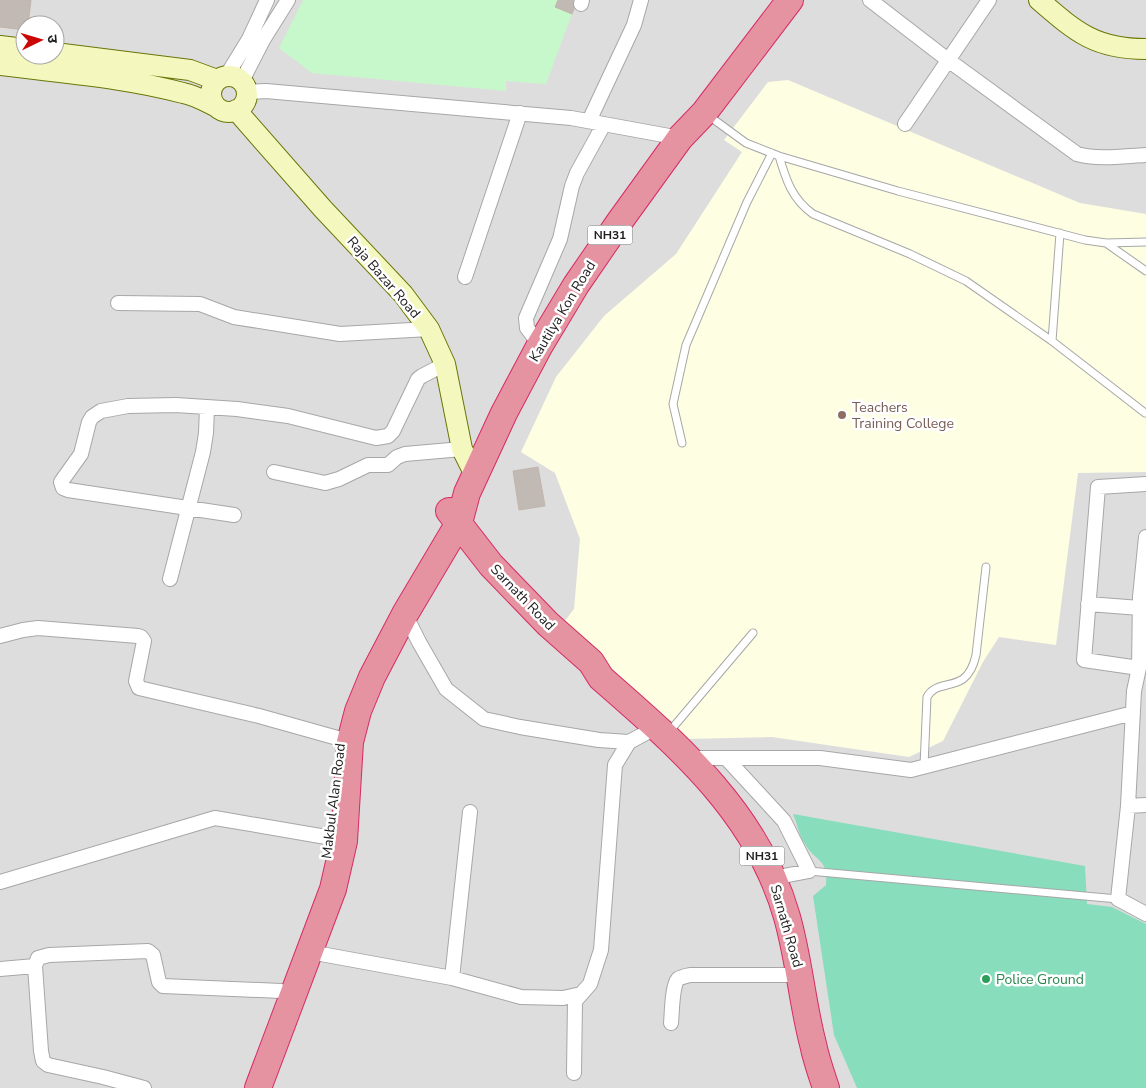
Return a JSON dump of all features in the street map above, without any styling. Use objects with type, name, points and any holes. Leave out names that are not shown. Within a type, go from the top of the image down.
[{"type":"highway","name":"Kautilya Kon Road","points":[[457,510],[504,413],[540,345],[576,285],[680,138],[704,113],[790,0]]},
{"type":"highway","name":"Makbul Alan Road","points":[[258,1088],[333,889],[344,841],[350,742],[358,711],[372,677],[457,510]]},
{"type":"highway","name":"Makbul Alan Road","points":[[244,1088],[306,930],[320,889],[332,838],[341,739],[348,704],[360,673],[457,510]]},
{"type":"highway","name":"Sarnath Road","points":[[457,510],[491,566],[548,624],[590,662],[601,678],[690,758],[738,816],[756,843],[773,878],[787,917],[800,975],[812,1044],[826,1088]]},
{"type":"street","points":[[0,65],[125,81],[185,93],[225,112],[236,110],[245,103],[233,82],[248,39],[266,0]]},
{"type":"street","points":[[215,106],[210,95],[213,84],[233,82],[263,40],[288,0]]},
{"type":"street","points":[[589,121],[634,25],[641,0]]},
{"type":"street","points":[[870,0],[948,60],[1077,154],[1085,157],[1146,155]]},
{"type":"street","points":[[905,124],[989,0]]},
{"type":"street","points":[[1051,4],[1099,33],[1127,40],[1146,41]]},
{"type":"street","points":[[1051,4],[1071,28],[1099,43],[1115,47],[1146,48]]},
{"type":"street","points":[[0,46],[15,48]]},
{"type":"street","points":[[65,54],[190,70],[266,91],[571,118],[680,138]]},
{"type":"street","name":"Raja Bazar Road","points":[[236,110],[323,209],[403,294],[429,329],[444,364],[462,449],[457,510]]},
{"type":"street","points":[[465,278],[520,113]]},
{"type":"street","points":[[540,345],[527,328],[526,318],[560,239],[572,186],[604,124]]},
{"type":"street","points":[[118,303],[200,304],[234,317],[340,334],[365,331],[391,332],[429,329]]},
{"type":"street","points":[[234,515],[68,490],[63,488],[61,482],[81,454],[89,422],[96,413],[148,404],[237,409],[288,416],[368,437],[383,438],[393,432],[418,379],[444,364]]},
{"type":"street","points":[[170,579],[190,508],[203,452],[207,408]]},
{"type":"street","points":[[274,472],[330,482],[368,465],[388,465],[397,457],[405,454],[462,449]]},
{"type":"street","points":[[1139,668],[1084,660],[1098,487],[1146,484]]},
{"type":"street","points":[[1146,537],[1139,668],[1140,691],[1133,713],[1139,742],[1128,806],[1118,899],[1146,914]]},
{"type":"street","points":[[1088,604],[1142,601]]},
{"type":"street","points":[[405,614],[446,689],[484,719],[599,740],[629,742],[662,732]]},
{"type":"street","points":[[0,636],[38,628],[138,636],[144,641],[136,681],[139,688],[259,716],[341,739]]},
{"type":"street","points":[[690,758],[820,758],[911,770],[1133,713]]},
{"type":"street","points":[[574,1073],[575,1001],[590,984],[601,950],[615,765],[629,742]]},
{"type":"street","points":[[726,758],[784,821],[809,871],[773,878]]},
{"type":"street","points":[[1128,806],[1146,805]]},
{"type":"street","points":[[452,978],[470,812]]},
{"type":"street","points":[[0,882],[215,818],[332,838]]},
{"type":"street","points":[[144,1088],[44,1063],[41,1050],[35,966],[42,956],[144,951],[153,955],[159,982],[162,986],[281,991]]},
{"type":"street","points":[[310,952],[452,978],[522,997],[562,998],[582,994]]},
{"type":"street","points":[[0,969],[35,966]]},
{"type":"street","points":[[671,1023],[675,985],[678,979],[683,977],[690,975],[800,975]]},
{"type":"lane","points":[[704,113],[746,143],[898,191],[1106,243],[1146,242]]},
{"type":"lane","points":[[776,154],[786,180],[803,207],[813,214],[910,254],[966,281],[1052,341],[1145,413]]},
{"type":"lane","points":[[682,443],[673,404],[686,345],[748,202],[776,154]]},
{"type":"lane","points":[[1052,341],[1060,233]]},
{"type":"lane","points":[[1106,243],[1146,271]]},
{"type":"lane","points":[[924,766],[927,697],[931,690],[962,680],[970,671],[976,655],[986,567]]},
{"type":"lane","points":[[662,732],[753,633]]},
{"type":"lane","points":[[809,871],[1118,899]]},
{"type":"shaded area","points":[[0,0],[1146,0],[1146,1088],[0,1088]]},
{"type":"shaded area","name":"Teachers Training College","points":[[788,80],[1080,203],[1146,214],[1146,472],[1078,473],[1056,645],[999,637],[983,662],[943,741],[909,757],[772,737],[685,739],[564,622],[574,609],[580,539],[555,473],[521,452],[556,377],[604,316],[676,254],[742,152],[724,140],[768,82]]},
{"type":"green space","points":[[303,0],[577,0],[546,84],[506,81],[506,91],[312,73],[279,48]]},
{"type":"green space","name":"Police Ground","points":[[793,814],[1085,866],[1087,904],[1112,907],[1146,924],[1146,1088],[857,1088],[834,1035],[813,896],[826,885],[825,869],[803,841]]},
{"type":"building","points":[[0,0],[31,0],[29,15],[15,15],[15,29],[0,27]]},
{"type":"building","points":[[558,0],[573,0],[574,9],[572,14],[555,7]]},
{"type":"building","points":[[538,467],[545,506],[519,510],[513,471]]},
{"type":"place","name":"Teachers Training College","points":[[842,415]]},
{"type":"place","name":"Police Ground","points":[[986,979]]}]
